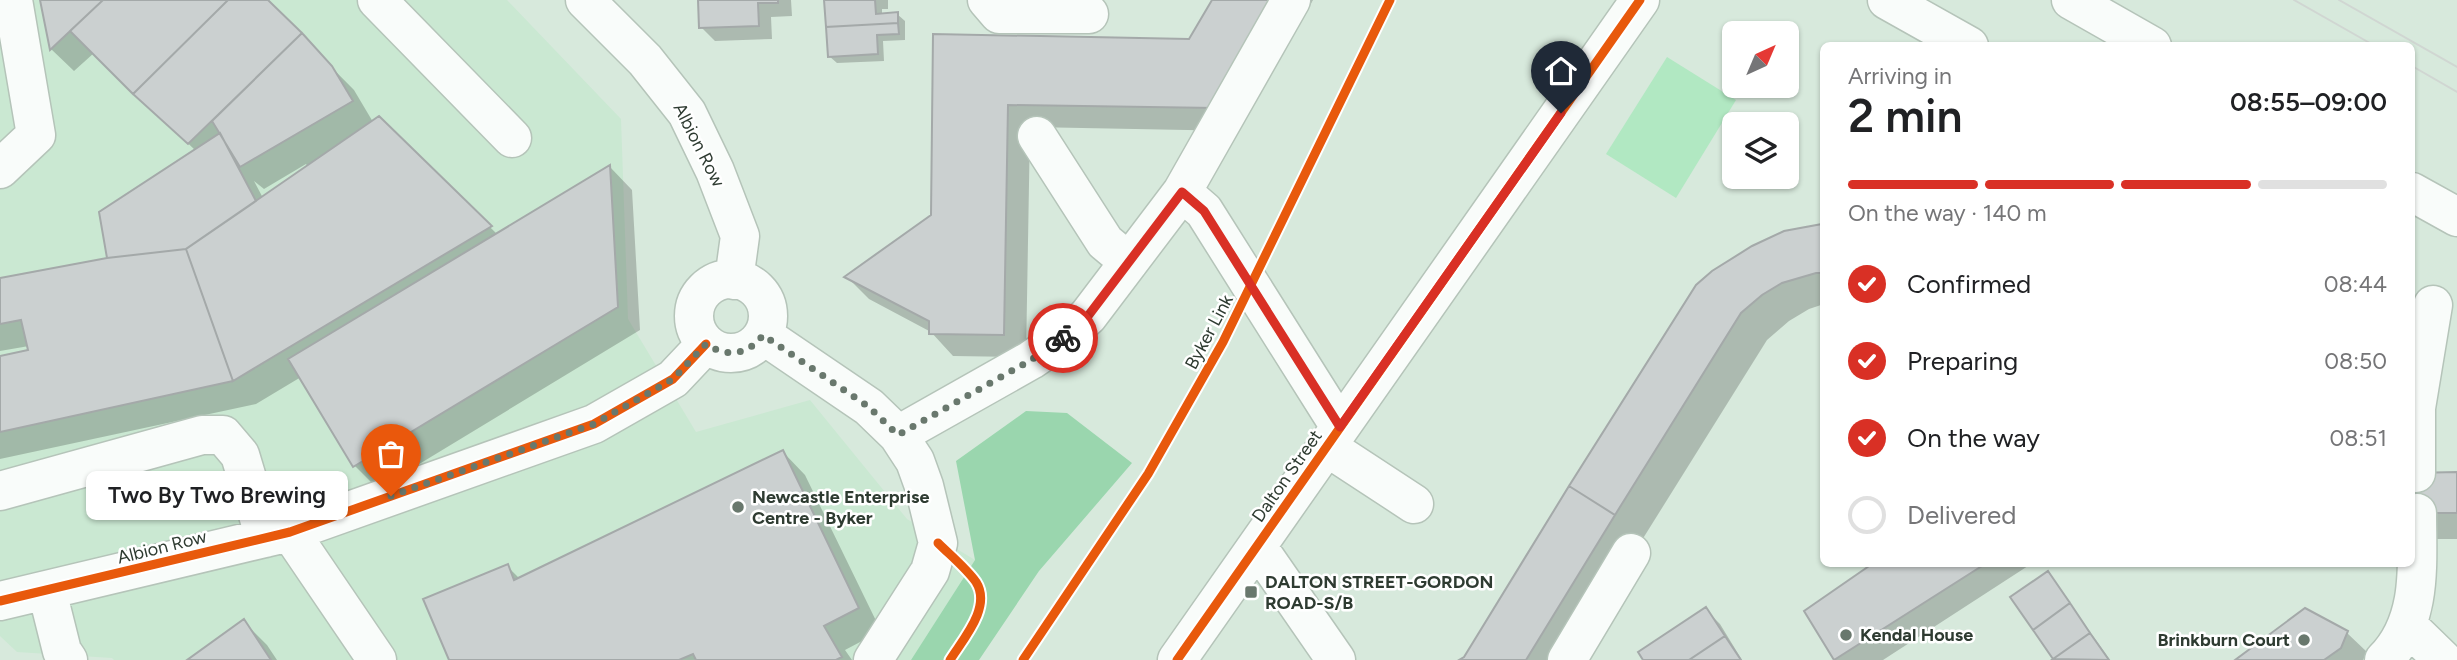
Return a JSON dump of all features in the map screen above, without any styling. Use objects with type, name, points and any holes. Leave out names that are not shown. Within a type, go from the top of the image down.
[{"type":"street","points":[[0,169],[36,135],[13,0]]},
{"type":"street","points":[[377,0],[512,138]]},
{"type":"street","name":"Albion Row","points":[[585,0],[645,60],[687,113],[715,171],[740,236],[734,280]]},
{"type":"street","points":[[987,0],[999,14],[1089,14]]},
{"type":"street","points":[[898,435],[1031,360],[1063,338],[1088,316],[1129,262],[1193,201],[1291,0]]},
{"type":"street","name":"Dalton Street","points":[[1177,660],[1640,0]]},
{"type":"street","points":[[1887,0],[1956,42]]},
{"type":"street","points":[[2071,0],[2145,42]]},
{"type":"street","points":[[1037,136],[1105,242],[1129,262]]},
{"type":"street","points":[[2415,194],[2457,217]]},
{"type":"street","points":[[1193,201],[1312,385],[1334,437],[1414,505]]},
{"type":"street","points":[[734,280],[746,282],[756,289],[764,299],[768,312],[763,335],[756,344],[736,353],[715,350],[706,344],[694,325],[693,313],[696,301],[711,284],[734,280]]},
{"type":"street","points":[[2416,472],[2416,408],[2434,306]]},
{"type":"street","points":[[763,335],[869,407],[898,435],[915,461],[938,542],[929,571],[873,660]]},
{"type":"street","name":"Albion Row","points":[[0,601],[277,535],[594,424],[673,379],[706,344]]},
{"type":"street","points":[[0,491],[202,435],[223,435],[240,455],[277,535],[377,660]]},
{"type":"street","points":[[2384,660],[2408,626],[2416,591],[2417,513]]},
{"type":"street","points":[[1257,546],[1336,660]]},
{"type":"street","points":[[1581,652],[1631,553]]},
{"type":"street","points":[[47,591],[62,651],[68,660]]},
{"type":"street","points":[[2408,626],[2443,660]]},
{"type":"shaded area","points":[[0,0],[507,0],[621,119],[628,319],[696,432],[810,400],[907,519],[975,560],[911,660],[114,660],[17,652],[0,636]]},
{"type":"green space","points":[[1667,57],[1722,91],[1722,98],[1736,100],[1729,112],[1722,112],[1722,123],[1676,198],[1606,154]]},
{"type":"green space","points":[[1026,411],[1067,413],[1132,463],[1039,571],[979,660],[911,660],[975,560],[956,461]]},
{"type":"building","points":[[40,0],[103,0],[50,50]]},
{"type":"building","points":[[103,0],[228,0],[133,94],[70,31]]},
{"type":"building","points":[[228,0],[268,0],[302,33],[188,144],[133,94]]},
{"type":"building","points":[[698,0],[778,0],[778,3],[758,3],[759,26],[699,28]]},
{"type":"building","points":[[824,0],[875,0],[876,14],[898,12],[898,23],[826,27]]},
{"type":"building","points":[[1212,0],[1278,0],[1216,108],[1008,105],[1004,335],[929,334],[929,321],[844,277],[931,215],[933,34],[1189,39]]},
{"type":"building","points":[[898,23],[899,34],[877,35],[878,54],[828,57],[826,27]]},
{"type":"building","points":[[302,33],[332,66],[353,101],[240,167],[212,121]]},
{"type":"building","points":[[379,116],[492,226],[233,381],[186,249]]},
{"type":"building","points":[[220,133],[256,201],[186,249],[107,258],[99,212]]},
{"type":"building","points":[[610,165],[618,307],[353,467],[288,359]]},
{"type":"building","points":[[1820,224],[1820,273],[1782,283],[1762,295],[1741,313],[1615,515],[1569,486],[1696,285],[1712,271],[1752,246],[1784,231]]},
{"type":"building","points":[[186,249],[233,381],[0,432],[0,356],[28,350],[21,320],[0,324],[0,278],[107,258]]},
{"type":"building","name":"Newcastle Enterprise Centre - Byker","points":[[783,450],[859,608],[824,626],[842,657],[836,660],[696,660],[693,654],[679,660],[449,660],[423,599],[508,564],[514,580]]},
{"type":"building","points":[[2457,472],[2457,513],[2415,513],[2415,473]]},
{"type":"building","points":[[1569,486],[1615,515],[1526,660],[1459,660],[1464,657]]},
{"type":"building","name":"Kendal House","points":[[1868,567],[1980,567],[1834,660],[1804,611]]},
{"type":"building","points":[[2048,571],[2070,603],[2033,630],[2010,597]]},
{"type":"building","points":[[2070,603],[2090,633],[2053,659],[2033,630]]},
{"type":"building","points":[[1706,607],[1725,636],[1689,660],[1643,660],[1638,652]]},
{"type":"building","name":"Brinkburn Court","points":[[2305,608],[2348,631],[2341,648],[2324,660],[2235,660]]},
{"type":"building","points":[[244,619],[271,660],[187,660]]},
{"type":"building","points":[[2090,633],[2109,660],[2053,659]]},
{"type":"building","points":[[1725,636],[1741,660],[1689,660]]},
{"type":"tram line","points":[[2294,0],[2368,42]]},
{"type":"tram line","points":[[2339,0],[2413,42]]},
{"type":"tram line","points":[[2415,43],[2457,67]]},
{"type":"tram line","points":[[2415,68],[2457,92]]},
{"type":"cycle path","name":"Byker Link","points":[[1023,660],[1148,474],[1223,342],[1390,0]]},
{"type":"cycle path","points":[[1177,660],[1640,0]]},
{"type":"cycle path","points":[[0,601],[290,532],[594,424],[673,379],[706,344]]},
{"type":"cycle path","points":[[938,543],[972,577],[980,592],[981,602],[974,622],[950,660]]},
{"type":"way so far","points":[[391,496],[594,424],[673,379],[706,344],[715,350],[736,353],[747,350],[763,335],[869,407],[898,435],[1031,360],[1063,338]]},
{"type":"place","name":"Two By Two Brewing","points":[[391,496]]},
{"type":"place","name":"Newcastle Enterprise Centre - Byker","points":[[738,507]]},
{"type":"place","name":"DALTON STREET-GORDON ROAD-S/B","points":[[1251,592]]},
{"type":"place","name":"Kendal House","points":[[1846,635]]},
{"type":"place","name":"Brinkburn Court","points":[[2304,640]]},
{"type":"route","points":[[1063,338],[1088,316],[1182,192],[1204,211],[1340,427],[1561,113]]}]
